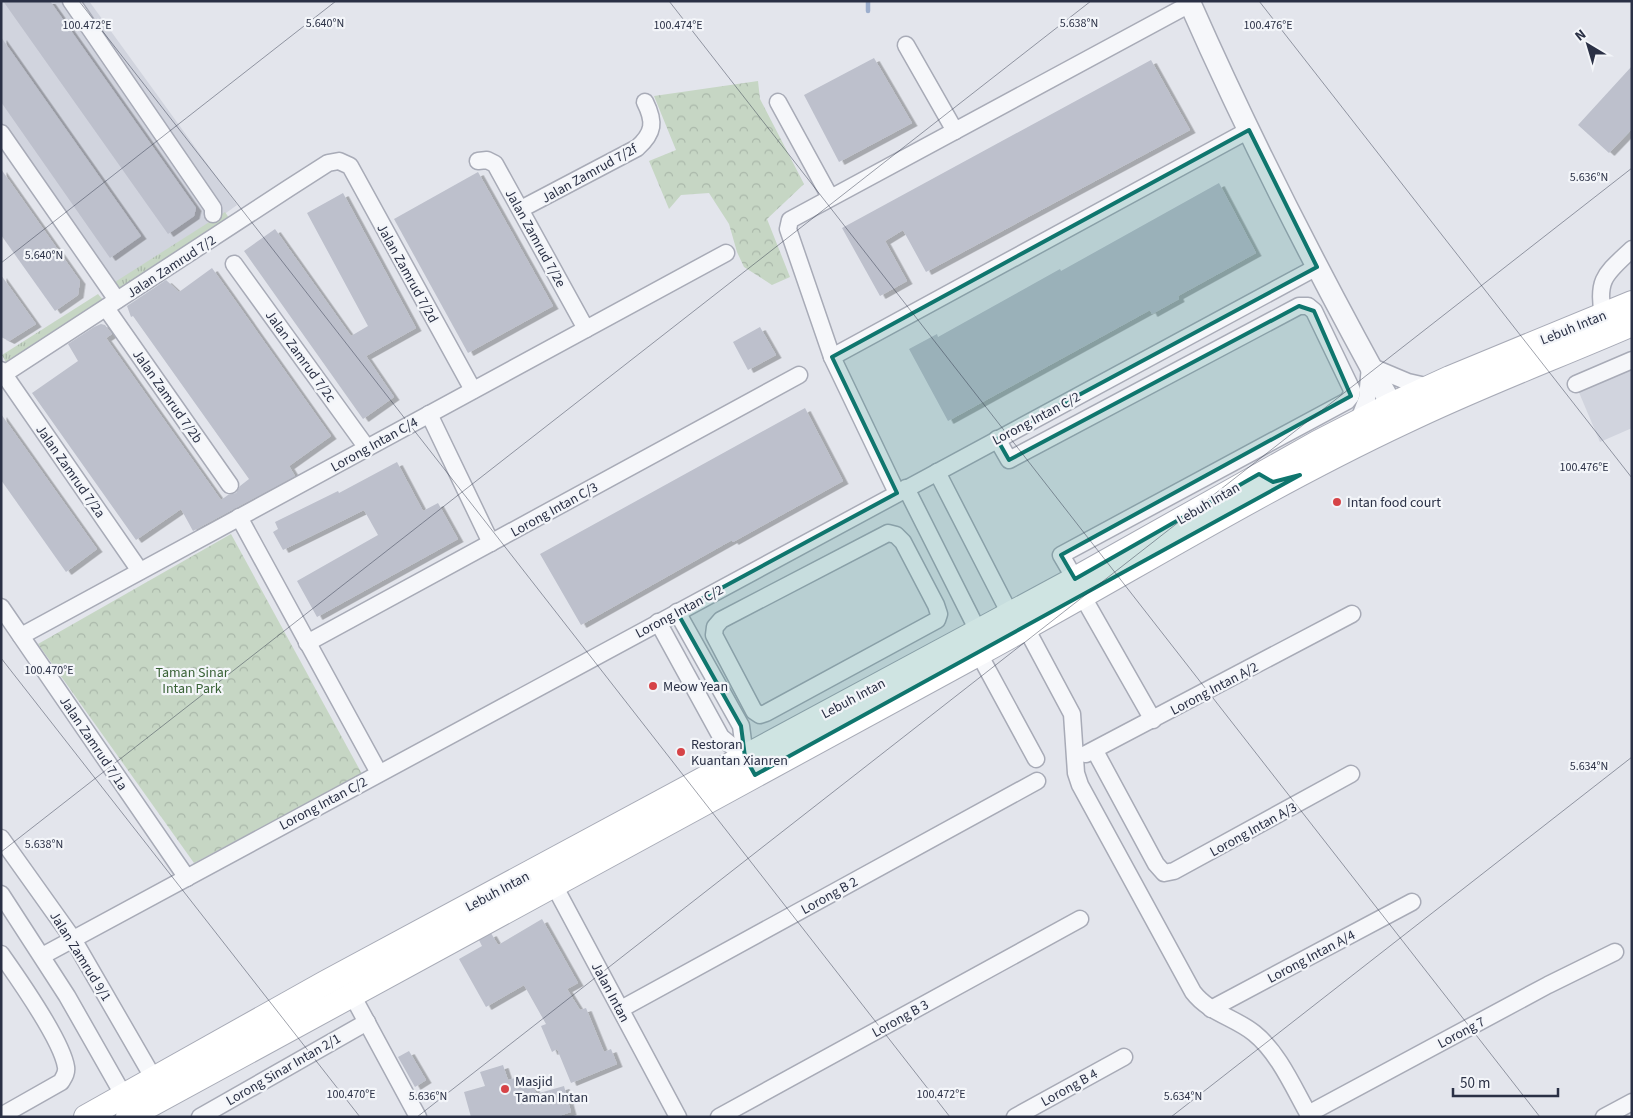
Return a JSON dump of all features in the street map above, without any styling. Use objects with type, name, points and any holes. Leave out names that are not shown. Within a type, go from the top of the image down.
[{"type":"main road","name":"Lebuh Intan","points":[[86,1117],[128,1109],[351,993],[549,876],[750,766],[1079,588],[1300,475],[1396,414],[1430,387],[1632,303]]},
{"type":"main road","name":"Lebuh Intan","points":[[1079,588],[1260,474],[1358,422],[1396,414],[1520,370],[1632,324]]},
{"type":"main road","points":[[1260,474],[1263,479],[1272,482],[1300,475]]},
{"type":"main road","name":"Lebuh Intan","points":[[128,1109],[154,1079],[326,983],[549,876]]},
{"type":"street","points":[[71,1],[213,208],[213,214]]},
{"type":"street","points":[[1036,759],[979,642],[944,563],[902,491],[832,357],[788,229],[790,220],[1189,2],[1249,130],[1317,267],[1396,414]]},
{"type":"street","points":[[906,45],[955,131]]},
{"type":"street","name":"Jalan Zamrud 7/2f","points":[[521,209],[638,148],[648,138],[653,127],[651,114],[644,102]]},
{"type":"street","points":[[778,102],[830,198]]},
{"type":"street","points":[[832,357],[1249,130]]},
{"type":"street","name":"Jalan Zamrud 7/2b","points":[[1,133],[230,485]]},
{"type":"street","name":"Jalan Zamrud 7/2e","points":[[478,161],[487,160],[495,164],[586,329]]},
{"type":"street","name":"Jalan Zamrud 7/2","points":[[3,372],[112,304],[312,173],[328,164],[339,161]]},
{"type":"street","name":"Jalan Zamrud 7/2d","points":[[339,161],[350,166],[473,390]]},
{"type":"street","points":[[1603,315],[1600,297],[1601,283],[1612,268],[1632,249]]},
{"type":"street","name":"Lorong Intan C/4","points":[[21,636],[726,252]]},
{"type":"street","name":"Jalan Zamrud 7/2c","points":[[234,264],[367,448]]},
{"type":"street","name":"Lorong Intan C/2","points":[[42,956],[1317,267]]},
{"type":"street","points":[[997,439],[1009,460],[1299,306],[1308,306],[1314,311],[1352,390],[1351,396],[1347,401],[1061,555],[1153,720]]},
{"type":"street","points":[[1187,337],[1198,358]]},
{"type":"street","points":[[1576,384],[1632,360]]},
{"type":"street","points":[[1370,366],[1408,382],[1430,387]]},
{"type":"street","points":[[1358,422],[1367,400],[1370,366]]},
{"type":"street","name":"Jalan Zamrud 7/2a","points":[[3,372],[140,571]]},
{"type":"street","name":"Lorong Intan C/3","points":[[308,643],[799,374]]},
{"type":"street","points":[[429,414],[491,543]]},
{"type":"street","points":[[1248,453],[1260,474]]},
{"type":"street","points":[[937,472],[1018,621],[1072,714],[1076,773],[1087,798],[1193,992],[1211,1009],[1251,1030],[1263,1040],[1273,1053],[1309,1116]]},
{"type":"street","points":[[239,517],[378,774]]},
{"type":"street","points":[[888,533],[896,536],[903,542],[936,605],[938,614],[936,620],[760,715],[754,711],[734,674],[714,635],[715,627],[730,616],[888,533]]},
{"type":"street","points":[[920,576],[944,563]]},
{"type":"street","name":"Jalan Zamrud 7/1a","points":[[1,608],[186,878]]},
{"type":"street","points":[[677,612],[741,726],[750,766]]},
{"type":"street","name":"Lorong Intan A/2","points":[[1075,757],[1095,751],[1352,614]]},
{"type":"street","points":[[658,622],[721,737],[750,766]]},
{"type":"street","points":[[717,683],[734,674]]},
{"type":"street","points":[[721,737],[741,726]]},
{"type":"street","name":"Lorong Intan A/3","points":[[1095,751],[1156,864],[1164,873],[1174,871],[1351,774]]},
{"type":"street","name":"Lorong B 2","points":[[621,1009],[1037,781]]},
{"type":"street","name":"Jalan Zamrud 9/1","points":[[1,838],[73,939],[154,1079]]},
{"type":"street","name":"Jalan Intan","points":[[549,876],[678,1117]]},
{"type":"street","points":[[1,894],[42,956],[128,1109]]},
{"type":"street","name":"Lorong Intan A/4","points":[[1211,1009],[1412,902]]},
{"type":"street","name":"Lorong B 3","points":[[720,1117],[1080,919]]},
{"type":"street","name":"Lorong 7","points":[[1309,1116],[1548,985],[1615,952]]},
{"type":"street","points":[[1,1116],[61,1082],[66,1075],[66,1068],[46,1023],[4,964]]},
{"type":"street","points":[[351,993],[418,1117]]},
{"type":"street","name":"Lorong Sinar Intan 2/1","points":[[200,1117],[367,1022]]},
{"type":"street","name":"Lorong B 4","points":[[1015,1117],[1124,1057]]},
{"type":"street","points":[[1604,1117],[1632,1102]]},
{"type":"highlighted area","points":[[1249,130],[1317,267],[997,439],[1009,460],[1299,306],[1314,311],[1351,396],[1061,555],[1075,579],[1259,474],[1273,482],[1300,475],[755,775],[745,757],[741,726],[677,612],[897,493],[832,357]]},
{"type":"shaded area","points":[[1,1],[89,1],[237,205],[121,289],[1,124]]},
{"type":"shaded area","points":[[1632,351],[1632,428],[1600,442],[1572,376]]},
{"type":"green space","points":[[758,81],[760,99],[804,184],[767,219],[790,277],[772,285],[744,267],[737,252],[729,224],[709,193],[681,195],[669,209],[649,161],[676,150],[654,96]]},
{"type":"green space","points":[[225,212],[231,221],[121,292],[115,282]]},
{"type":"green space","points":[[98,294],[104,301],[7,364],[2,355]]},
{"type":"green space","name":"Taman Sinar Intan Park","points":[[231,534],[362,774],[194,863],[38,644]]},
{"type":"building","points":[[3,1],[50,1],[196,208],[194,216],[168,234]]},
{"type":"building","points":[[1,37],[141,236],[110,258],[1,102]]},
{"type":"building","points":[[874,58],[912,123],[839,162],[804,95]]},
{"type":"building","points":[[1151,60],[1190,130],[926,272],[903,230],[885,241],[907,281],[880,296],[842,228]]},
{"type":"building","points":[[1632,66],[1632,129],[1609,153],[1578,125]]},
{"type":"building","points":[[1,169],[80,281],[78,295],[55,311],[1,235]]},
{"type":"building","points":[[478,172],[553,306],[468,353],[394,219]]},
{"type":"building","points":[[1219,183],[1256,253],[1178,296],[1179,299],[1152,314],[1150,310],[948,421],[909,349],[937,334],[938,337]]},
{"type":"building","points":[[343,193],[416,328],[366,356],[394,397],[363,419],[244,251],[275,229],[351,336],[368,326],[307,213]]},
{"type":"building","points":[[212,268],[331,436],[289,466],[295,476],[193,531],[181,509],[136,540],[32,393],[78,361],[68,344],[94,327],[101,324],[105,325],[112,334],[106,338],[221,500],[228,495],[236,493],[240,486],[249,479],[133,316],[131,317],[127,306],[166,280],[179,292]]},
{"type":"building","points":[[1,275],[36,324],[9,341],[1,337]]},
{"type":"building","points":[[760,327],[776,355],[748,370],[733,342]]},
{"type":"building","points":[[805,408],[843,481],[733,542],[732,540],[581,625],[540,554]]},
{"type":"building","points":[[1,414],[97,549],[66,572],[1,480]]},
{"type":"building","points":[[397,462],[423,511],[438,503],[458,539],[317,617],[297,581],[378,535],[364,510],[283,550],[273,532],[278,529],[275,522],[338,491],[339,493]]},
{"type":"building","points":[[542,919],[578,983],[567,989],[580,1010],[586,1008],[604,1052],[611,1049],[617,1064],[571,1083],[557,1049],[552,1052],[541,1026],[546,1024],[524,985],[486,1007],[459,959],[482,946],[479,940],[491,933],[498,945]]},
{"type":"building","points":[[409,1051],[426,1080],[415,1087],[398,1057]]},
{"type":"building","name":"Masjid Taman Intan","points":[[503,1065],[508,1080],[519,1077],[521,1084],[532,1081],[536,1094],[564,1086],[571,1112],[556,1117],[471,1117],[464,1092],[485,1086],[480,1072]]},
{"type":"waterway","points":[[868,1],[868,11]]},
{"type":"place","name":"Intan food court","points":[[1337,502]]},
{"type":"place","name":"Meow Yean","points":[[653,686]]},
{"type":"place","name":"Restoran Kuantan Xianren","points":[[681,752]]},
{"type":"place","name":"Masjid Taman Intan","points":[[505,1089]]}]
